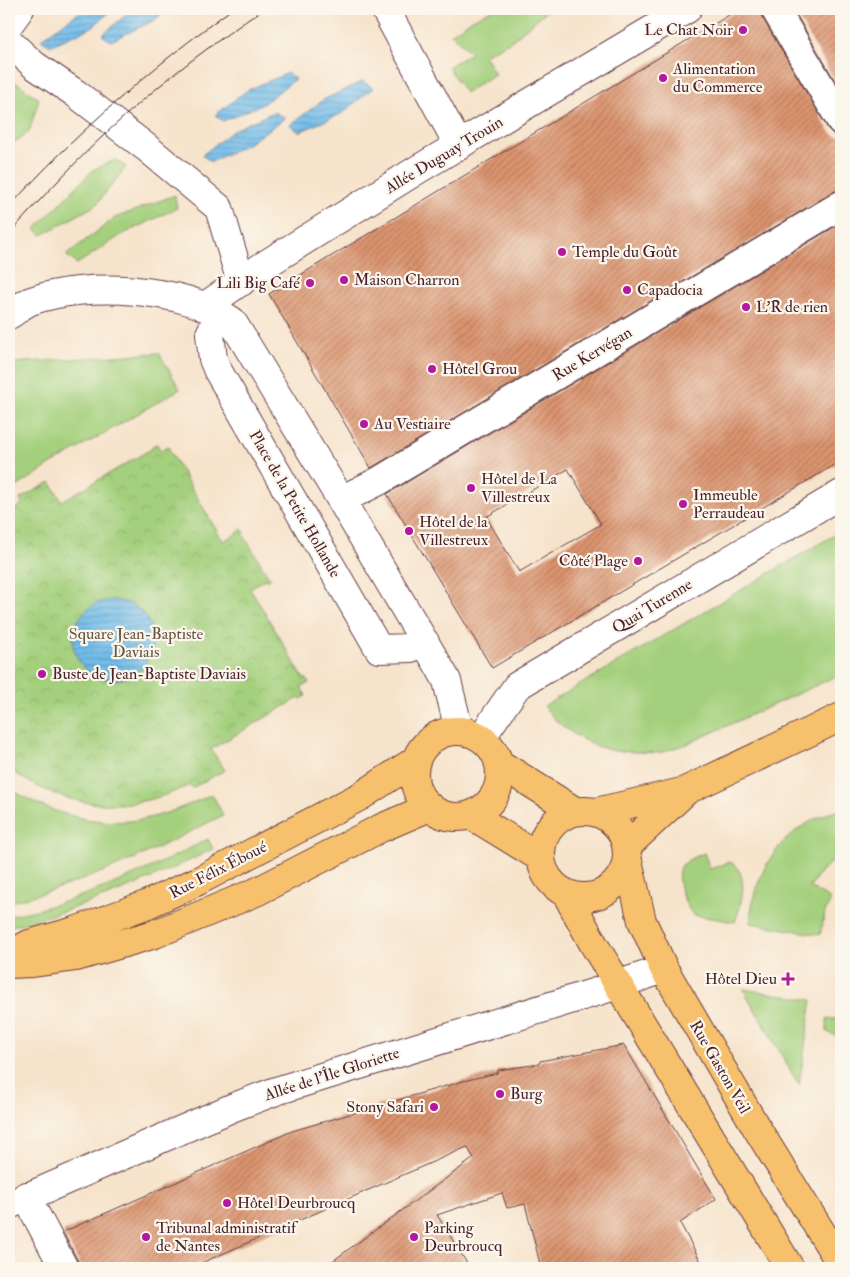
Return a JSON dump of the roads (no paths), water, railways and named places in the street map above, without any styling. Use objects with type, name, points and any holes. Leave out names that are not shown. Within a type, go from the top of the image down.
[{"type":"main road","points":[[790,1268],[617,984],[566,893],[548,879],[543,869],[541,858],[542,843],[548,828],[560,817],[687,790],[841,716]]},
{"type":"main road","points":[[447,732],[470,734],[493,749],[500,764],[500,786],[494,798],[484,808],[471,815],[459,817],[446,816],[430,807],[421,798],[415,786],[414,772],[416,760],[430,740],[447,732]]},
{"type":"main road","name":"Rue Félix Éboué","points":[[9,955],[29,944],[75,931],[148,904],[198,881],[361,796],[416,760]]},
{"type":"main road","points":[[500,764],[585,811],[607,817],[616,825],[627,851]]},
{"type":"main road","points":[[566,893],[584,897],[595,895],[606,891],[616,883],[622,874],[627,851],[687,790]]},
{"type":"main road","name":"Rue Félix Éboué","points":[[9,964],[33,963],[76,956],[156,934],[256,892],[381,828],[430,807]]},
{"type":"main road","points":[[471,815],[541,858]]},
{"type":"main road","name":"Rue Gaston Veil","points":[[627,851],[642,920],[664,968],[756,1127],[841,1264]]},
{"type":"street","points":[[9,24],[20,9]]},
{"type":"street","points":[[385,9],[459,146]]},
{"type":"street","name":"Allée Duguay Trouin","points":[[212,310],[241,282],[269,262],[416,170],[687,9]]},
{"type":"street","points":[[775,9],[841,121]]},
{"type":"street","points":[[9,42],[34,65],[75,92],[147,148],[219,208],[241,282]]},
{"type":"street","name":"Rue Kervégan","points":[[341,500],[388,476],[841,206]]},
{"type":"street","points":[[9,316],[30,301],[67,292],[114,290],[184,299],[212,310],[232,321],[425,642],[447,681],[470,734]]},
{"type":"street","name":"Place de la Petite Hollande","points":[[212,310],[210,334],[213,359],[218,371],[378,649],[411,648],[425,642]]},
{"type":"street","name":"Quai Turenne","points":[[470,734],[517,686],[841,494]]},
{"type":"street","name":"Allée de l'Île Gloriette","points":[[17,1201],[234,1107],[276,1091],[664,968]]},
{"type":"street","points":[[17,1201],[64,1268]]},
{"type":"water","points":[[87,9],[114,9],[92,27],[50,46],[41,39],[75,15]]},
{"type":"water","points":[[133,9],[168,9],[153,21],[111,41],[102,35]]},
{"type":"water","points":[[287,73],[295,79],[263,104],[223,121],[215,115],[246,91]]},
{"type":"water","points":[[363,81],[373,88],[341,114],[299,132],[290,125],[323,100]]},
{"type":"water","points":[[274,112],[285,118],[251,142],[211,162],[202,155],[235,129]]},
{"type":"water","points":[[113,600],[128,603],[141,612],[150,625],[153,640],[150,655],[141,668],[128,677],[113,680],[98,677],[85,668],[76,655],[73,640],[76,625],[85,612],[98,603]]},
{"type":"tram line","points":[[9,207],[61,153],[115,102],[172,54],[232,9]]},
{"type":"tram line","points":[[9,234],[51,188],[110,129],[193,59],[264,9]]},
{"type":"place","name":"Le Chat Noir","points":[[743,30]]},
{"type":"place","name":"Alimentation du Commerce","points":[[663,78]]},
{"type":"place","name":"Temple du Goût","points":[[562,252]]},
{"type":"place","name":"Maison Charron","points":[[344,280]]},
{"type":"place","name":"Lili Big Café","points":[[310,283]]},
{"type":"place","name":"Capadocia","points":[[627,290]]},
{"type":"place","name":"L'R de rien","points":[[746,307]]},
{"type":"place","name":"Hôtel Grou","points":[[432,369]]},
{"type":"place","name":"Au Vestiaire","points":[[364,424]]},
{"type":"place","name":"Hôtel de La Villestreux","points":[[471,488]]},
{"type":"place","name":"Immeuble Perraudeau","points":[[683,504]]},
{"type":"place","name":"Hôtel de la Villestreux","points":[[409,531]]},
{"type":"place","name":"Côté Plage","points":[[638,561]]},
{"type":"place","name":"Buste de Jean-Baptiste Daviais","points":[[42,674]]},
{"type":"place","name":"Hôtel Dieu","points":[[788,979]]},
{"type":"place","name":"Burg","points":[[500,1094]]},
{"type":"place","name":"Stony Safari","points":[[434,1107]]},
{"type":"place","name":"Hôtel Deurbroucq","points":[[227,1203]]},
{"type":"place","name":"Tribunal administratif de Nantes","points":[[146,1237]]},
{"type":"place","name":"Parking Deurbroucq","points":[[414,1237]]},
{"type":"park label","name":"Square Jean-Baptiste Daviais","points":[[136,643]]}]
